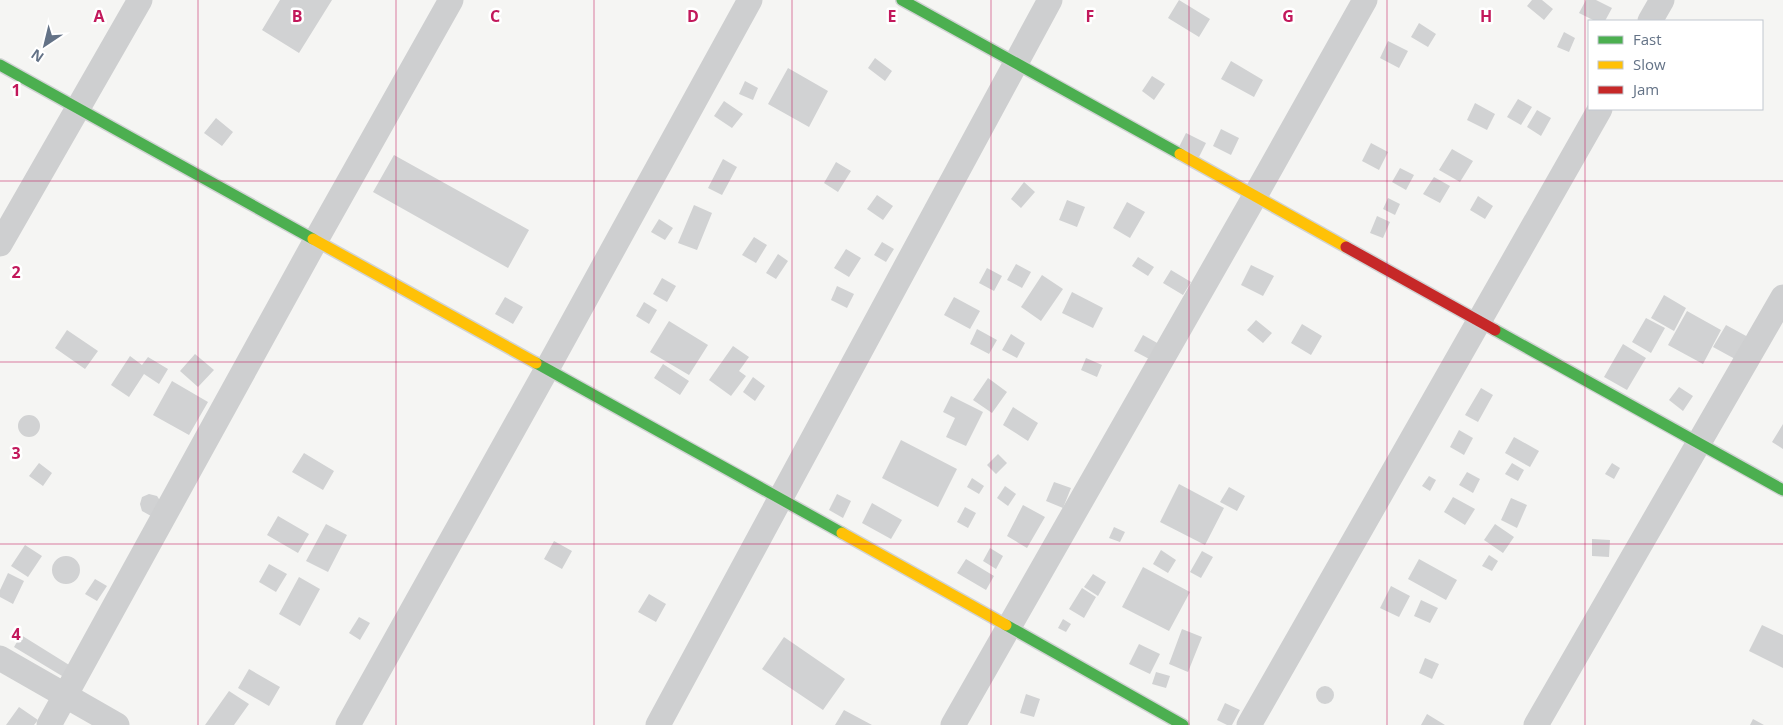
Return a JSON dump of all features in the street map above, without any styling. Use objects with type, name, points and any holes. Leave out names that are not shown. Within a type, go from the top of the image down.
[{"type":"street","points":[[0,244],[140,0]]},
{"type":"street","points":[[49,725],[316,240],[451,0]]},
{"type":"street","points":[[348,725],[750,0]]},
{"type":"street","points":[[902,0],[1783,490]]},
{"type":"street","points":[[658,725],[1050,0]]},
{"type":"street","points":[[953,725],[1365,0]]},
{"type":"street","points":[[1651,20],[1662,0]]},
{"type":"street","points":[[0,65],[780,498],[1183,725]]},
{"type":"street","points":[[1250,725],[1599,110]]},
{"type":"street","points":[[1536,725],[1783,297]]},
{"type":"street","points":[[0,658],[117,725]]},
{"type":"building","points":[[280,0],[332,0],[299,53],[262,30]]},
{"type":"building","points":[[1179,0],[1210,19],[1199,37],[1168,18]]},
{"type":"building","points":[[1532,0],[1542,0],[1553,9],[1544,20],[1527,6]]},
{"type":"building","points":[[1586,0],[1596,0],[1612,8],[1606,20],[1593,20],[1579,13]]},
{"type":"building","points":[[1419,23],[1436,34],[1428,47],[1411,37]]},
{"type":"building","points":[[1564,32],[1575,38],[1569,52],[1557,47]]},
{"type":"building","points":[[1388,41],[1408,51],[1399,68],[1380,58]]},
{"type":"building","points":[[875,58],[892,71],[885,81],[868,68]]},
{"type":"building","points":[[1231,61],[1263,80],[1254,97],[1221,79]]},
{"type":"building","points":[[788,68],[828,91],[809,127],[768,104]]},
{"type":"building","points":[[1152,76],[1165,84],[1154,100],[1142,91]]},
{"type":"building","points":[[745,81],[758,88],[753,100],[739,94]]},
{"type":"building","points":[[1518,99],[1532,107],[1521,125],[1507,117]]},
{"type":"building","points":[[724,101],[743,114],[732,128],[714,116]]},
{"type":"building","points":[[1475,103],[1495,114],[1487,130],[1467,120]]},
{"type":"building","points":[[1537,110],[1551,118],[1541,136],[1527,127]]},
{"type":"building","points":[[216,118],[233,132],[222,146],[204,133]]},
{"type":"building","points":[[1221,129],[1239,138],[1231,155],[1213,146]]},
{"type":"building","points":[[1186,133],[1206,143],[1198,159],[1178,149]]},
{"type":"building","points":[[1371,143],[1388,152],[1379,170],[1362,161]]},
{"type":"building","points":[[1452,149],[1473,161],[1460,182],[1439,170]]},
{"type":"building","points":[[394,155],[529,230],[508,268],[373,192]]},
{"type":"building","points":[[723,159],[737,167],[722,195],[708,188]]},
{"type":"building","points":[[836,162],[851,171],[838,192],[824,183]]},
{"type":"building","points":[[1400,168],[1414,175],[1406,190],[1392,182]]},
{"type":"building","points":[[1434,177],[1450,186],[1440,203],[1423,194]]},
{"type":"building","points":[[1024,182],[1035,192],[1021,208],[1011,199]]},
{"type":"building","points":[[877,195],[893,206],[883,220],[867,209]]},
{"type":"building","points":[[1478,196],[1493,206],[1485,219],[1470,210]]},
{"type":"building","points":[[1388,198],[1400,204],[1395,215],[1383,209]]},
{"type":"building","points":[[1067,200],[1085,207],[1077,227],[1059,220]]},
{"type":"building","points":[[1127,202],[1145,212],[1130,238],[1113,228]]},
{"type":"building","points":[[694,205],[712,213],[697,250],[678,243]]},
{"type":"building","points":[[1377,216],[1390,222],[1383,238],[1370,233]]},
{"type":"building","points":[[659,219],[673,228],[665,240],[651,232]]},
{"type":"building","points":[[754,237],[767,245],[756,263],[742,255]]},
{"type":"building","points":[[882,242],[894,249],[886,262],[874,255]]},
{"type":"building","points":[[846,249],[861,258],[849,277],[834,268]]},
{"type":"building","points":[[778,254],[788,261],[776,279],[766,273]]},
{"type":"building","points":[[1138,257],[1154,267],[1148,276],[1132,266]]},
{"type":"building","points":[[1016,264],[1031,272],[1022,288],[1007,280]]},
{"type":"building","points":[[1251,265],[1274,276],[1263,296],[1241,285]]},
{"type":"building","points":[[987,268],[1002,276],[994,291],[979,283]]},
{"type":"building","points":[[1171,270],[1191,282],[1183,295],[1163,283]]},
{"type":"building","points":[[1042,275],[1063,289],[1041,321],[1021,307]]},
{"type":"building","points":[[662,278],[676,286],[667,302],[653,294]]},
{"type":"building","points":[[837,286],[854,294],[847,308],[831,300]]},
{"type":"building","points":[[1072,292],[1103,308],[1093,328],[1062,313]]},
{"type":"building","points":[[1664,295],[1686,308],[1674,331],[1651,318]]},
{"type":"building","points":[[505,297],[523,307],[513,324],[495,314]]},
{"type":"building","points":[[954,297],[980,311],[970,329],[944,315]]},
{"type":"building","points":[[644,302],[657,310],[649,324],[636,316]]},
{"type":"building","points":[[1687,311],[1721,330],[1703,364],[1668,345]]},
{"type":"building","points":[[1646,318],[1665,328],[1651,353],[1632,342]]},
{"type":"building","points":[[1256,320],[1272,333],[1263,343],[1247,330]]},
{"type":"building","points":[[669,321],[708,345],[689,375],[650,352]]},
{"type":"building","points":[[1302,324],[1322,336],[1311,355],[1291,343]]},
{"type":"building","points":[[1726,325],[1748,337],[1735,359],[1713,347]]},
{"type":"building","points":[[977,329],[997,340],[989,354],[970,344]]},
{"type":"building","points":[[67,330],[98,351],[85,369],[55,348]]},
{"type":"building","points":[[1011,334],[1025,343],[1017,358],[1002,350]]},
{"type":"building","points":[[1143,335],[1159,344],[1151,360],[1134,351]]},
{"type":"building","points":[[1623,344],[1646,358],[1627,390],[1604,377]]},
{"type":"building","points":[[733,346],[749,357],[739,371],[746,376],[731,396],[709,380]]},
{"type":"building","points":[[195,354],[214,370],[198,387],[180,371]]},
{"type":"building","points":[[130,356],[142,365],[148,357],[168,369],[159,384],[144,374],[129,397],[111,385]]},
{"type":"building","points":[[1086,358],[1102,365],[1097,377],[1081,370]]},
{"type":"building","points":[[663,364],[689,381],[680,395],[654,378]]},
{"type":"building","points":[[753,377],[765,386],[755,401],[743,392]]},
{"type":"building","points":[[988,378],[1007,392],[992,413],[973,400]]},
{"type":"building","points":[[172,381],[208,402],[189,435],[153,415]]},
{"type":"building","points":[[1679,387],[1693,396],[1683,411],[1669,400]]},
{"type":"building","points":[[1481,388],[1493,395],[1478,422],[1465,415]]},
{"type":"building","points":[[951,396],[983,412],[966,446],[946,437],[955,418],[943,412]]},
{"type":"building","points":[[1013,407],[1038,423],[1028,441],[1003,425]]},
{"type":"building","points":[[29,415],[37,418],[40,426],[37,434],[29,437],[21,434],[18,426],[21,418]]},
{"type":"building","points":[[1783,424],[1783,449],[1772,442]]},
{"type":"building","points":[[1459,430],[1473,438],[1464,455],[1450,447]]},
{"type":"building","points":[[1514,437],[1539,451],[1530,467],[1505,453]]},
{"type":"building","points":[[901,440],[957,469],[938,507],[882,478]]},
{"type":"building","points":[[304,453],[334,471],[323,490],[292,472]]},
{"type":"building","points":[[998,454],[1007,463],[996,474],[987,465]]},
{"type":"building","points":[[39,463],[52,473],[43,486],[29,476]]},
{"type":"building","points":[[1512,463],[1524,470],[1518,481],[1505,474]]},
{"type":"building","points":[[1612,463],[1620,468],[1614,479],[1605,474]]},
{"type":"building","points":[[1467,472],[1480,479],[1473,493],[1459,485]]},
{"type":"building","points":[[1429,476],[1436,480],[1430,491],[1422,486]]},
{"type":"building","points":[[972,478],[984,486],[979,494],[967,487]]},
{"type":"building","points":[[1054,482],[1071,488],[1063,508],[1046,501]]},
{"type":"building","points":[[1179,484],[1224,508],[1205,545],[1160,522]]},
{"type":"building","points":[[1005,486],[1016,494],[1008,506],[997,498]]},
{"type":"building","points":[[1229,487],[1245,496],[1237,511],[1220,502]]},
{"type":"building","points":[[149,494],[157,496],[161,502],[151,516],[142,511],[140,504],[142,497]]},
{"type":"building","points":[[837,494],[851,501],[843,518],[829,510]]},
{"type":"building","points":[[1453,497],[1475,509],[1465,525],[1444,512]]},
{"type":"building","points":[[1511,498],[1527,505],[1517,528],[1501,520]]},
{"type":"building","points":[[872,503],[902,520],[891,539],[862,523]]},
{"type":"building","points":[[1023,505],[1045,517],[1027,548],[1007,536]]},
{"type":"building","points":[[965,507],[976,513],[968,528],[957,522]]},
{"type":"building","points":[[278,516],[309,534],[298,553],[267,535]]},
{"type":"building","points":[[326,524],[347,535],[328,572],[306,561]]},
{"type":"building","points":[[1495,524],[1514,537],[1503,553],[1484,540]]},
{"type":"building","points":[[1114,527],[1125,532],[1120,542],[1109,538]]},
{"type":"building","points":[[1592,539],[1610,540],[1609,557],[1592,556]]},
{"type":"building","points":[[554,541],[572,551],[562,569],[544,559]]},
{"type":"building","points":[[25,545],[42,556],[28,577],[11,566]]},
{"type":"building","points":[[990,548],[1003,556],[996,569],[983,561]]},
{"type":"building","points":[[1161,550],[1176,560],[1168,573],[1153,564]]},
{"type":"building","points":[[1202,551],[1213,557],[1201,578],[1190,572]]},
{"type":"building","points":[[1489,555],[1498,561],[1492,571],[1482,566]]},
{"type":"building","points":[[66,556],[76,560],[80,570],[76,580],[66,584],[56,580],[52,570],[56,560]]},
{"type":"building","points":[[966,559],[994,576],[986,590],[957,573]]},
{"type":"building","points":[[1419,559],[1457,580],[1446,600],[1408,579]]},
{"type":"building","points":[[269,564],[287,574],[276,592],[259,582]]},
{"type":"building","points":[[1143,567],[1190,592],[1169,631],[1122,607]]},
{"type":"building","points":[[8,573],[24,581],[13,604],[0,597],[0,590]]},
{"type":"building","points":[[1093,574],[1106,582],[1098,596],[1084,587]]},
{"type":"building","points":[[299,577],[320,589],[300,626],[279,614]]},
{"type":"building","points":[[95,579],[107,586],[97,601],[85,594]]},
{"type":"building","points":[[1391,586],[1410,596],[1399,617],[1380,608]]},
{"type":"building","points":[[1082,588],[1096,597],[1084,618],[1069,609]]},
{"type":"building","points":[[649,594],[666,604],[656,622],[638,612]]},
{"type":"building","points":[[1421,600],[1438,608],[1430,623],[1414,616]]},
{"type":"building","points":[[359,617],[370,623],[360,640],[349,633]]},
{"type":"building","points":[[1063,619],[1071,624],[1066,632],[1058,628]]},
{"type":"building","points":[[1762,625],[1783,635],[1783,668],[1749,651]]},
{"type":"building","points":[[1182,629],[1202,637],[1188,672],[1169,664]]},
{"type":"building","points":[[21,635],[74,668],[67,679],[14,647]]},
{"type":"building","points":[[784,637],[845,679],[823,710],[762,669]]},
{"type":"building","points":[[1139,644],[1160,654],[1150,674],[1129,664]]},
{"type":"building","points":[[1425,658],[1439,664],[1432,679],[1419,673]]},
{"type":"building","points":[[249,669],[280,687],[269,706],[238,688]]},
{"type":"building","points":[[1156,672],[1170,676],[1166,688],[1152,684]]},
{"type":"building","points":[[1321,686],[1329,686],[1334,691],[1332,702],[1321,704],[1316,699],[1316,691]]},
{"type":"building","points":[[229,691],[249,704],[234,725],[205,725]]},
{"type":"building","points":[[1026,694],[1040,699],[1034,717],[1020,713]]},
{"type":"building","points":[[1225,703],[1240,710],[1232,725],[1227,725],[1217,720]]},
{"type":"building","points":[[19,707],[38,720],[34,725],[6,725]]},
{"type":"building","points":[[844,710],[872,725],[835,725]]},
{"type":"building","points":[[1427,714],[1445,725],[1421,725]]},
{"type":"building","points":[[1753,719],[1764,725],[1750,725]]},
{"type":"traffic: fast","points":[[902,0],[1180,154]]},
{"type":"traffic: fast","points":[[0,65],[313,239]]},
{"type":"traffic: fast","points":[[1495,330],[1783,490]]},
{"type":"traffic: fast","points":[[536,363],[842,533]]},
{"type":"traffic: fast","points":[[1006,625],[1183,725]]},
{"type":"traffic: slow","points":[[1180,154],[1346,247]]},
{"type":"traffic: slow","points":[[313,239],[536,363]]},
{"type":"traffic: slow","points":[[842,533],[1006,625]]},
{"type":"traffic: jam","points":[[1346,247],[1495,330]]}]
